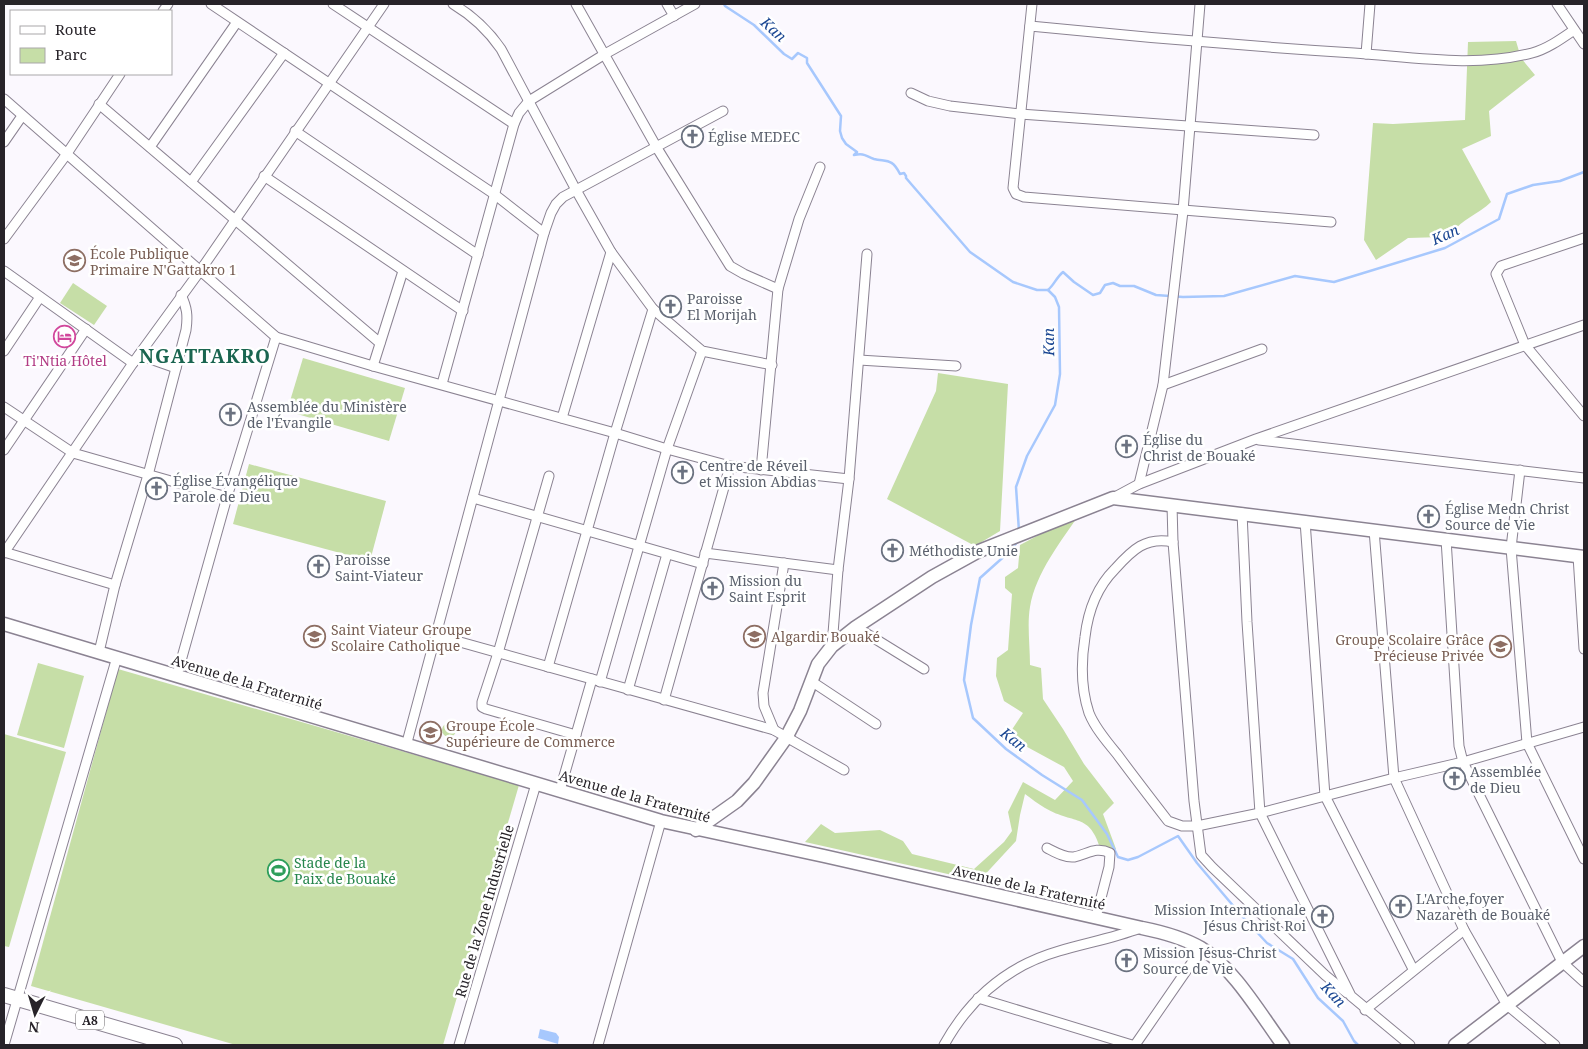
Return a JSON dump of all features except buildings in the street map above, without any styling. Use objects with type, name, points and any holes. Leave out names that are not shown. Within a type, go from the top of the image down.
[{"type":"main road","name":"A8","points":[[4,996],[176,1045]]},
{"type":"street","points":[[212,4],[328,84],[494,194],[544,233]]},
{"type":"street","points":[[333,4],[514,124]]},
{"type":"street","points":[[115,585],[4,552],[136,359],[200,271],[384,4]]},
{"type":"street","points":[[453,4],[478,21],[490,33],[529,100],[611,252],[652,309],[702,351],[772,366]]},
{"type":"street","points":[[576,4],[657,148],[730,266],[778,289]]},
{"type":"street","points":[[667,4],[674,16]]},
{"type":"street","points":[[442,384],[494,194],[514,124],[519,113],[529,100],[605,54],[695,4]]},
{"type":"street","points":[[1032,4],[1013,188],[1016,194],[1024,198],[1332,222]]},
{"type":"street","points":[[1140,484],[1163,385],[1183,211],[1200,4]]},
{"type":"street","points":[[1366,54],[1370,4]]},
{"type":"street","points":[[1557,4],[1584,44]]},
{"type":"street","points":[[150,147],[237,22]]},
{"type":"street","points":[[1030,26],[1197,43],[1468,61],[1514,57],[1534,53],[1554,44],[1574,30]]},
{"type":"street","points":[[191,182],[284,53]]},
{"type":"street","points":[[4,239],[66,155],[119,75]]},
{"type":"street","points":[[911,93],[928,101],[950,106],[1020,114],[1314,135]]},
{"type":"street","points":[[4,99],[276,337],[730,466],[849,478]]},
{"type":"street","points":[[99,104],[380,343]]},
{"type":"street","points":[[406,746],[544,233],[556,204],[576,190],[723,111]]},
{"type":"street","points":[[4,142],[22,116]]},
{"type":"street","points":[[295,131],[478,255]]},
{"type":"street","points":[[761,470],[778,289],[799,219],[820,167]]},
{"type":"street","points":[[264,176],[462,311]]},
{"type":"street","points":[[1584,238],[1501,266],[1496,274],[1525,345],[1584,416]]},
{"type":"street","points":[[562,418],[611,252]]},
{"type":"street","points":[[832,646],[838,570],[849,478],[868,254]]},
{"type":"street","points":[[4,271],[86,330],[136,359],[176,368]]},
{"type":"street","points":[[373,366],[403,271]]},
{"type":"street","points":[[100,652],[115,585],[148,475],[186,330],[188,316],[186,305],[181,295]]},
{"type":"street","points":[[4,351],[40,297]]},
{"type":"street","points":[[548,667],[614,433],[652,309]]},
{"type":"street","points":[[696,830],[737,801],[754,783],[786,738],[800,710],[818,664],[832,646],[856,627],[932,577],[979,550],[1113,498],[1140,484],[1256,439],[1584,325]]},
{"type":"street","points":[[4,450],[86,330]]},
{"type":"street","points":[[177,675],[227,496],[276,337]]},
{"type":"street","points":[[1163,385],[1262,349]]},
{"type":"street","points":[[560,790],[667,449],[702,351]]},
{"type":"street","points":[[859,360],[956,366]]},
{"type":"street","points":[[4,407],[73,453],[227,496]]},
{"type":"street","points":[[1256,439],[1584,478]]},
{"type":"street","points":[[664,700],[730,466]]},
{"type":"street","points":[[1520,470],[1511,548],[1527,743],[1584,859]]},
{"type":"street","points":[[549,476],[482,707],[576,735]]},
{"type":"street","points":[[473,498],[703,564]]},
{"type":"street","points":[[1113,498],[1581,557],[1584,649]]},
{"type":"street","points":[[1172,505],[1173,542],[1194,801],[1201,855],[1205,861],[1324,975],[1410,1045]]},
{"type":"street","points":[[1242,513],[1246,622],[1260,813],[1350,996]]},
{"type":"street","points":[[1305,521],[1325,796],[1413,970]]},
{"type":"street","points":[[1374,530],[1394,778],[1464,930],[1507,1005],[1555,1045]]},
{"type":"street","points":[[1173,542],[1161,539],[1146,542],[1122,561],[1104,579],[1095,597],[1087,621],[1082,654],[1086,700],[1090,715],[1100,733],[1168,821],[1182,826],[1197,826],[1260,813],[1463,762],[1584,727]]},
{"type":"street","points":[[1446,539],[1459,746],[1463,762],[1562,962],[1584,982]]},
{"type":"street","points":[[706,553],[838,570]]},
{"type":"street","points":[[628,690],[667,554]]},
{"type":"street","points":[[774,730],[764,706],[762,693],[784,563]]},
{"type":"street","name":"Avenue de la Fraternité","points":[[4,624],[661,821],[1096,917],[1184,940],[1202,948],[1220,962],[1283,1045]]},
{"type":"street","points":[[856,627],[924,669]]},
{"type":"street","points":[[435,635],[774,730],[844,770]]},
{"type":"street","points":[[4,1045],[117,657]]},
{"type":"street","points":[[811,682],[876,724]]},
{"type":"street","name":"Rue de la Zone Industrielle","points":[[459,1045],[536,784]]},
{"type":"street","points":[[598,1045],[661,821]]},
{"type":"street","points":[[1047,848],[1058,854],[1072,857],[1093,850],[1103,849],[1110,852],[1109,867],[1096,917]]},
{"type":"street","points":[[944,1045],[966,1012],[978,998],[1010,972],[1034,959],[1142,928]]},
{"type":"street","points":[[1365,1010],[1464,930]]},
{"type":"street","points":[[1455,1045],[1584,946]]},
{"type":"street","points":[[978,998],[1134,1045],[1202,948]]},
{"type":"green space","points":[[1516,41],[1521,58],[1535,75],[1489,111],[1491,136],[1462,149],[1491,202],[1460,224],[1452,234],[1442,237],[1408,238],[1376,260],[1364,240],[1373,123],[1393,124],[1465,120],[1468,42]]},
{"type":"green space","points":[[73,283],[107,306],[94,325],[60,303]]},
{"type":"green space","points":[[303,358],[405,388],[389,441],[287,411]]},
{"type":"green space","points":[[938,373],[1008,384],[1000,531],[975,546],[887,499],[936,391]]},
{"type":"green space","points":[[249,464],[386,501],[370,561],[233,524]]},
{"type":"green space","points":[[1080,513],[1043,570],[1033,594],[1029,621],[1030,665],[1041,668],[1043,699],[1084,764],[1114,803],[1103,814],[1116,849],[1102,855],[1098,841],[1087,826],[1045,808],[1025,794],[1016,841],[979,881],[805,842],[821,824],[835,833],[880,830],[903,841],[912,854],[974,869],[1004,842],[1012,831],[1008,812],[1023,782],[1055,800],[1073,781],[1064,767],[1018,742],[1009,734],[1023,713],[1004,701],[996,676],[997,658],[1008,650],[1012,594],[1005,588],[1005,577],[1018,568],[1020,545]]},
{"type":"green space","points":[[38,663],[84,676],[64,748],[17,735]]},
{"type":"green space","name":"Stade de la Paix de Bouaké","points":[[118,669],[519,785],[443,1045],[236,1045],[31,986]]},
{"type":"green space","points":[[449,723],[454,725],[456,730],[454,735],[449,737],[444,735],[442,730],[444,725]]},
{"type":"green space","points":[[4,734],[66,752],[9,947],[4,946]]},
{"type":"water","points":[[540,1029],[556,1033],[559,1037],[558,1044],[538,1038]]},
{"type":"waterway","name":"Kan","points":[[724,4],[754,25],[784,54],[792,59],[798,53],[807,58],[807,63],[841,116],[840,131],[842,138],[846,144],[857,152],[854,155],[863,155],[892,163],[900,174],[904,173],[906,178],[970,252],[1013,282],[1037,290],[1048,290],[1063,272],[1093,295],[1100,293],[1105,285],[1113,283],[1120,286],[1134,286],[1156,295],[1183,297],[1224,296],[1295,276],[1334,282],[1445,248],[1499,219],[1507,194],[1533,185],[1560,181],[1584,172]]},
{"type":"waterway","name":"Kan","points":[[1019,531],[1016,487],[1027,456],[1055,405],[1060,374],[1059,307],[1055,297],[1048,290]]},
{"type":"waterway","name":"Kan","points":[[1018,541],[1009,552],[980,578],[971,625],[964,680],[973,718],[1006,749],[1042,775],[1082,800],[1107,834],[1118,857],[1128,860],[1138,857],[1178,836],[1197,863],[1267,943],[1293,959],[1318,998],[1343,1021],[1358,1045]]},
{"type":"place","name":"Église MEDEC","points":[[692,136]]},
{"type":"place","name":"École Publique Primaire N'Gattakro 1","points":[[74,261]]},
{"type":"place","name":"Paroisse El Morijah","points":[[671,306]]},
{"type":"place","name":"Ti'Ntia Hôtel","points":[[65,337]]},
{"type":"place","name":"Assemblée du Ministère de l'Évangile","points":[[231,414]]},
{"type":"place","name":"Église du Christ de Bouaké","points":[[1127,447]]},
{"type":"place","name":"Centre de Réveil et Mission Abdias","points":[[683,473]]},
{"type":"place","name":"Église Évangélique Parole de Dieu","points":[[157,488]]},
{"type":"place","name":"Église Medn Christ Source de Vie","points":[[1429,516]]},
{"type":"place","name":"Méthodiste Unie","points":[[893,550]]},
{"type":"place","name":"Paroisse Saint-Viateur","points":[[319,567]]},
{"type":"place","name":"Mission du Saint Esprit","points":[[713,588]]},
{"type":"place","name":"Algardir Bouaké","points":[[755,636]]},
{"type":"place","name":"Saint Viateur Groupe Scolaire Catholique","points":[[315,637]]},
{"type":"place","name":"Groupe Scolaire Grâce Précieuse Privée","points":[[1500,647]]},
{"type":"place","name":"Groupe École Supérieure de Commerce","points":[[430,733]]},
{"type":"place","name":"Assemblée de Dieu","points":[[1454,779]]},
{"type":"place","name":"Stade de la Paix de Bouaké","points":[[278,870]]},
{"type":"place","name":"L'Arche,foyer Nazareth de Bouaké","points":[[1400,906]]},
{"type":"place","name":"Mission Internationale Jésus Christ Roi","points":[[1322,917]]},
{"type":"place","name":"Mission Jésus-Christ Source de Vie","points":[[1127,960]]},
{"type":"district","name":"NGATTAKRO","points":[[205,356]]}]
